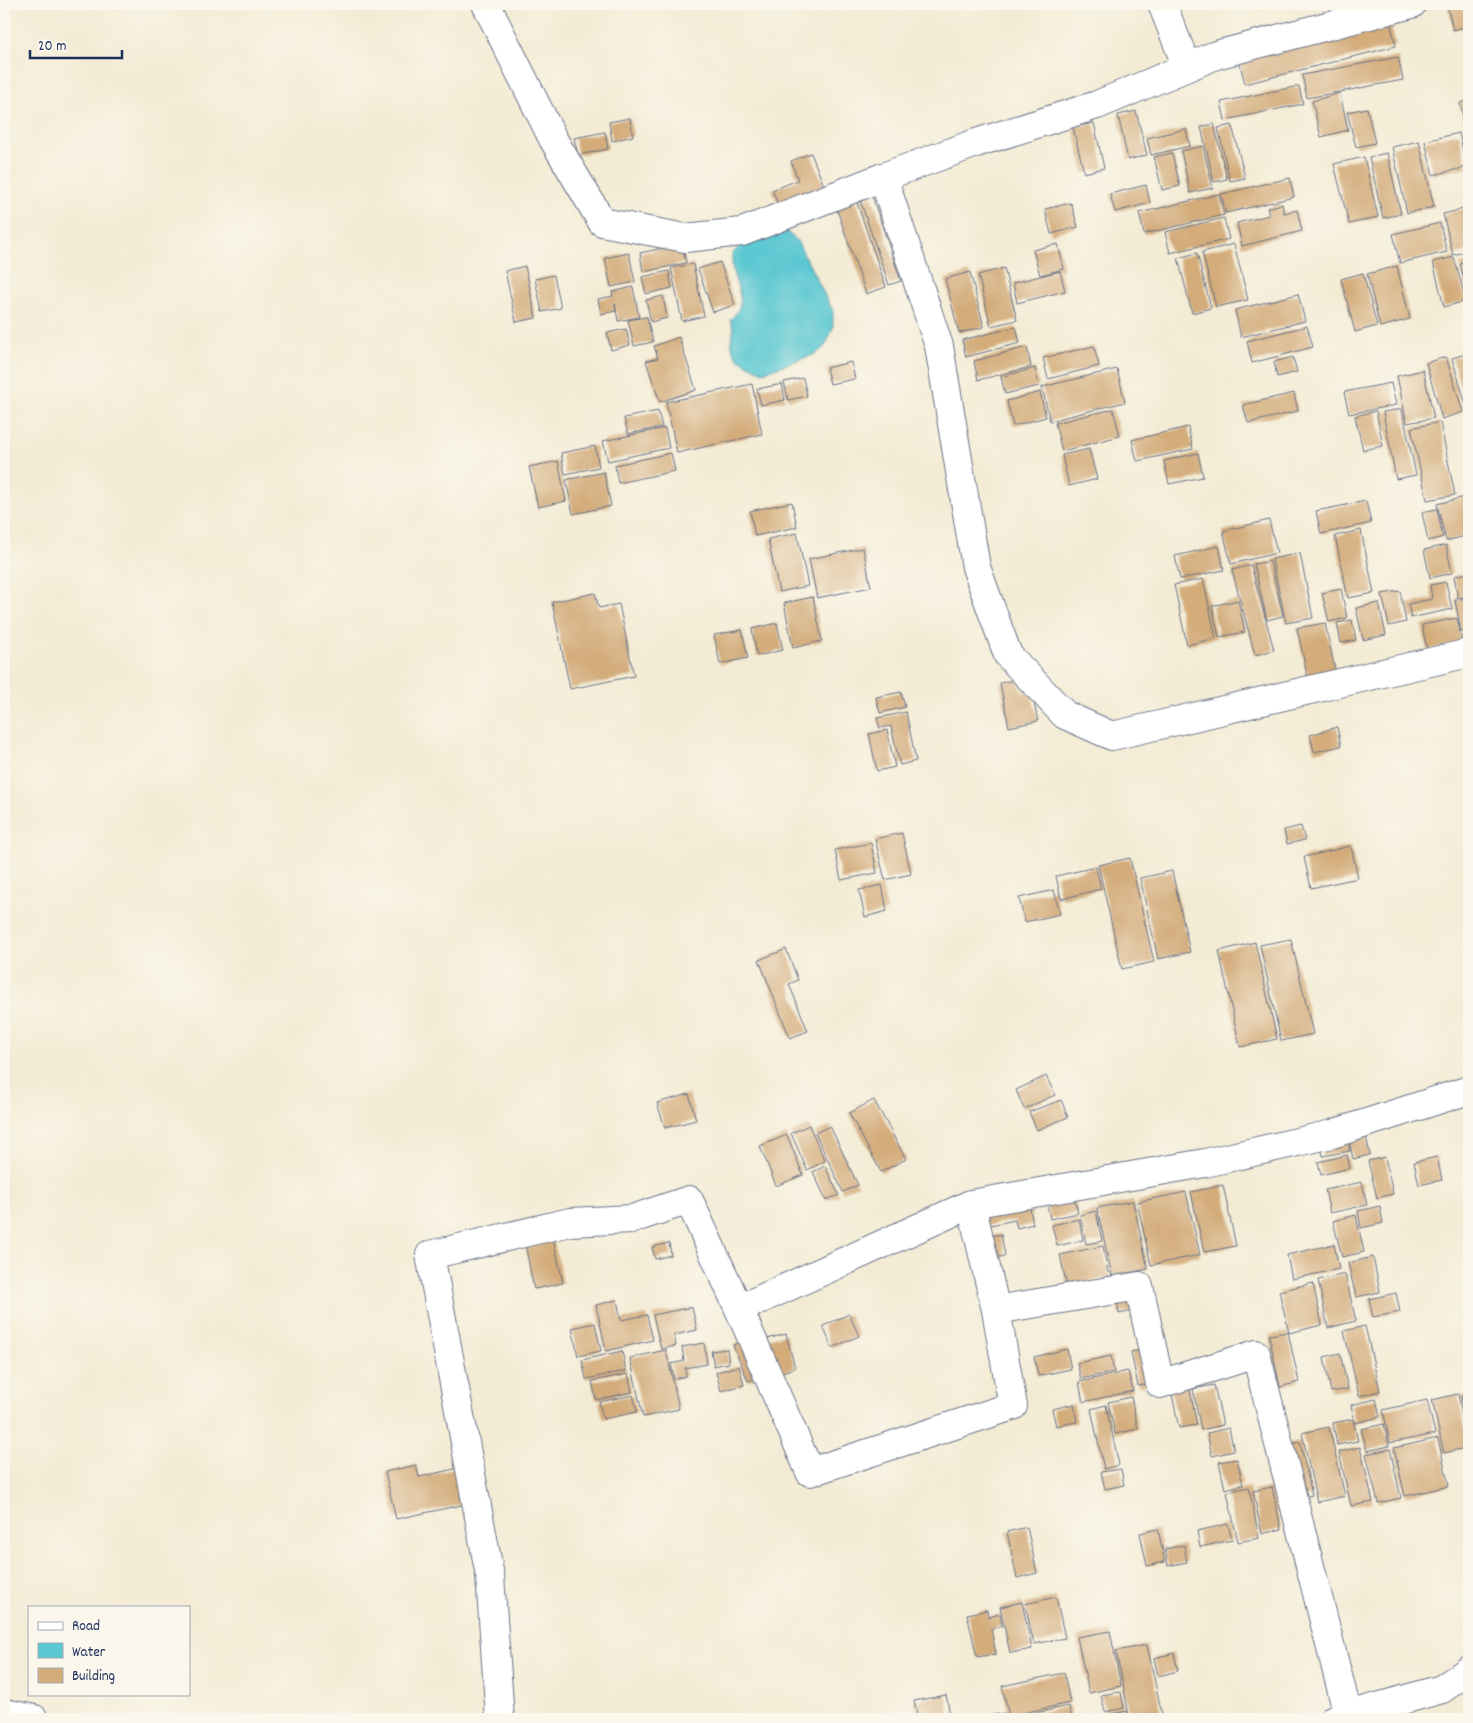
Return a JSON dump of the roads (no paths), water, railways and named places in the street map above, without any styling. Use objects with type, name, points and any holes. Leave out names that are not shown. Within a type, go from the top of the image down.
[{"type":"street","points":[[486,4],[553,139],[602,222],[685,238],[742,232],[976,143],[1098,105],[1216,55],[1412,4]]},
{"type":"street","points":[[1162,4],[1187,67]]},
{"type":"street","points":[[883,177],[939,346],[976,567],[1008,655],[1065,715],[1112,736],[1469,653]]},
{"type":"street","points":[[739,1309],[971,1204],[1205,1163],[1332,1134],[1469,1090]]},
{"type":"street","points":[[500,1719],[490,1576],[430,1255],[570,1222],[632,1219],[689,1200],[810,1472],[1013,1406],[996,1310],[971,1204]]},
{"type":"street","points":[[996,1310],[1140,1286],[1160,1384],[1256,1354],[1341,1717],[1391,1711],[1442,1688],[1469,1670]]},
{"type":"street","points":[[4,1713],[34,1719]]},
{"type":"water","points":[[776,230],[787,232],[797,241],[833,311],[833,328],[825,346],[816,354],[763,372],[737,357],[732,346],[734,329],[730,320],[739,308],[740,297],[733,271],[732,254],[746,239]]}]
